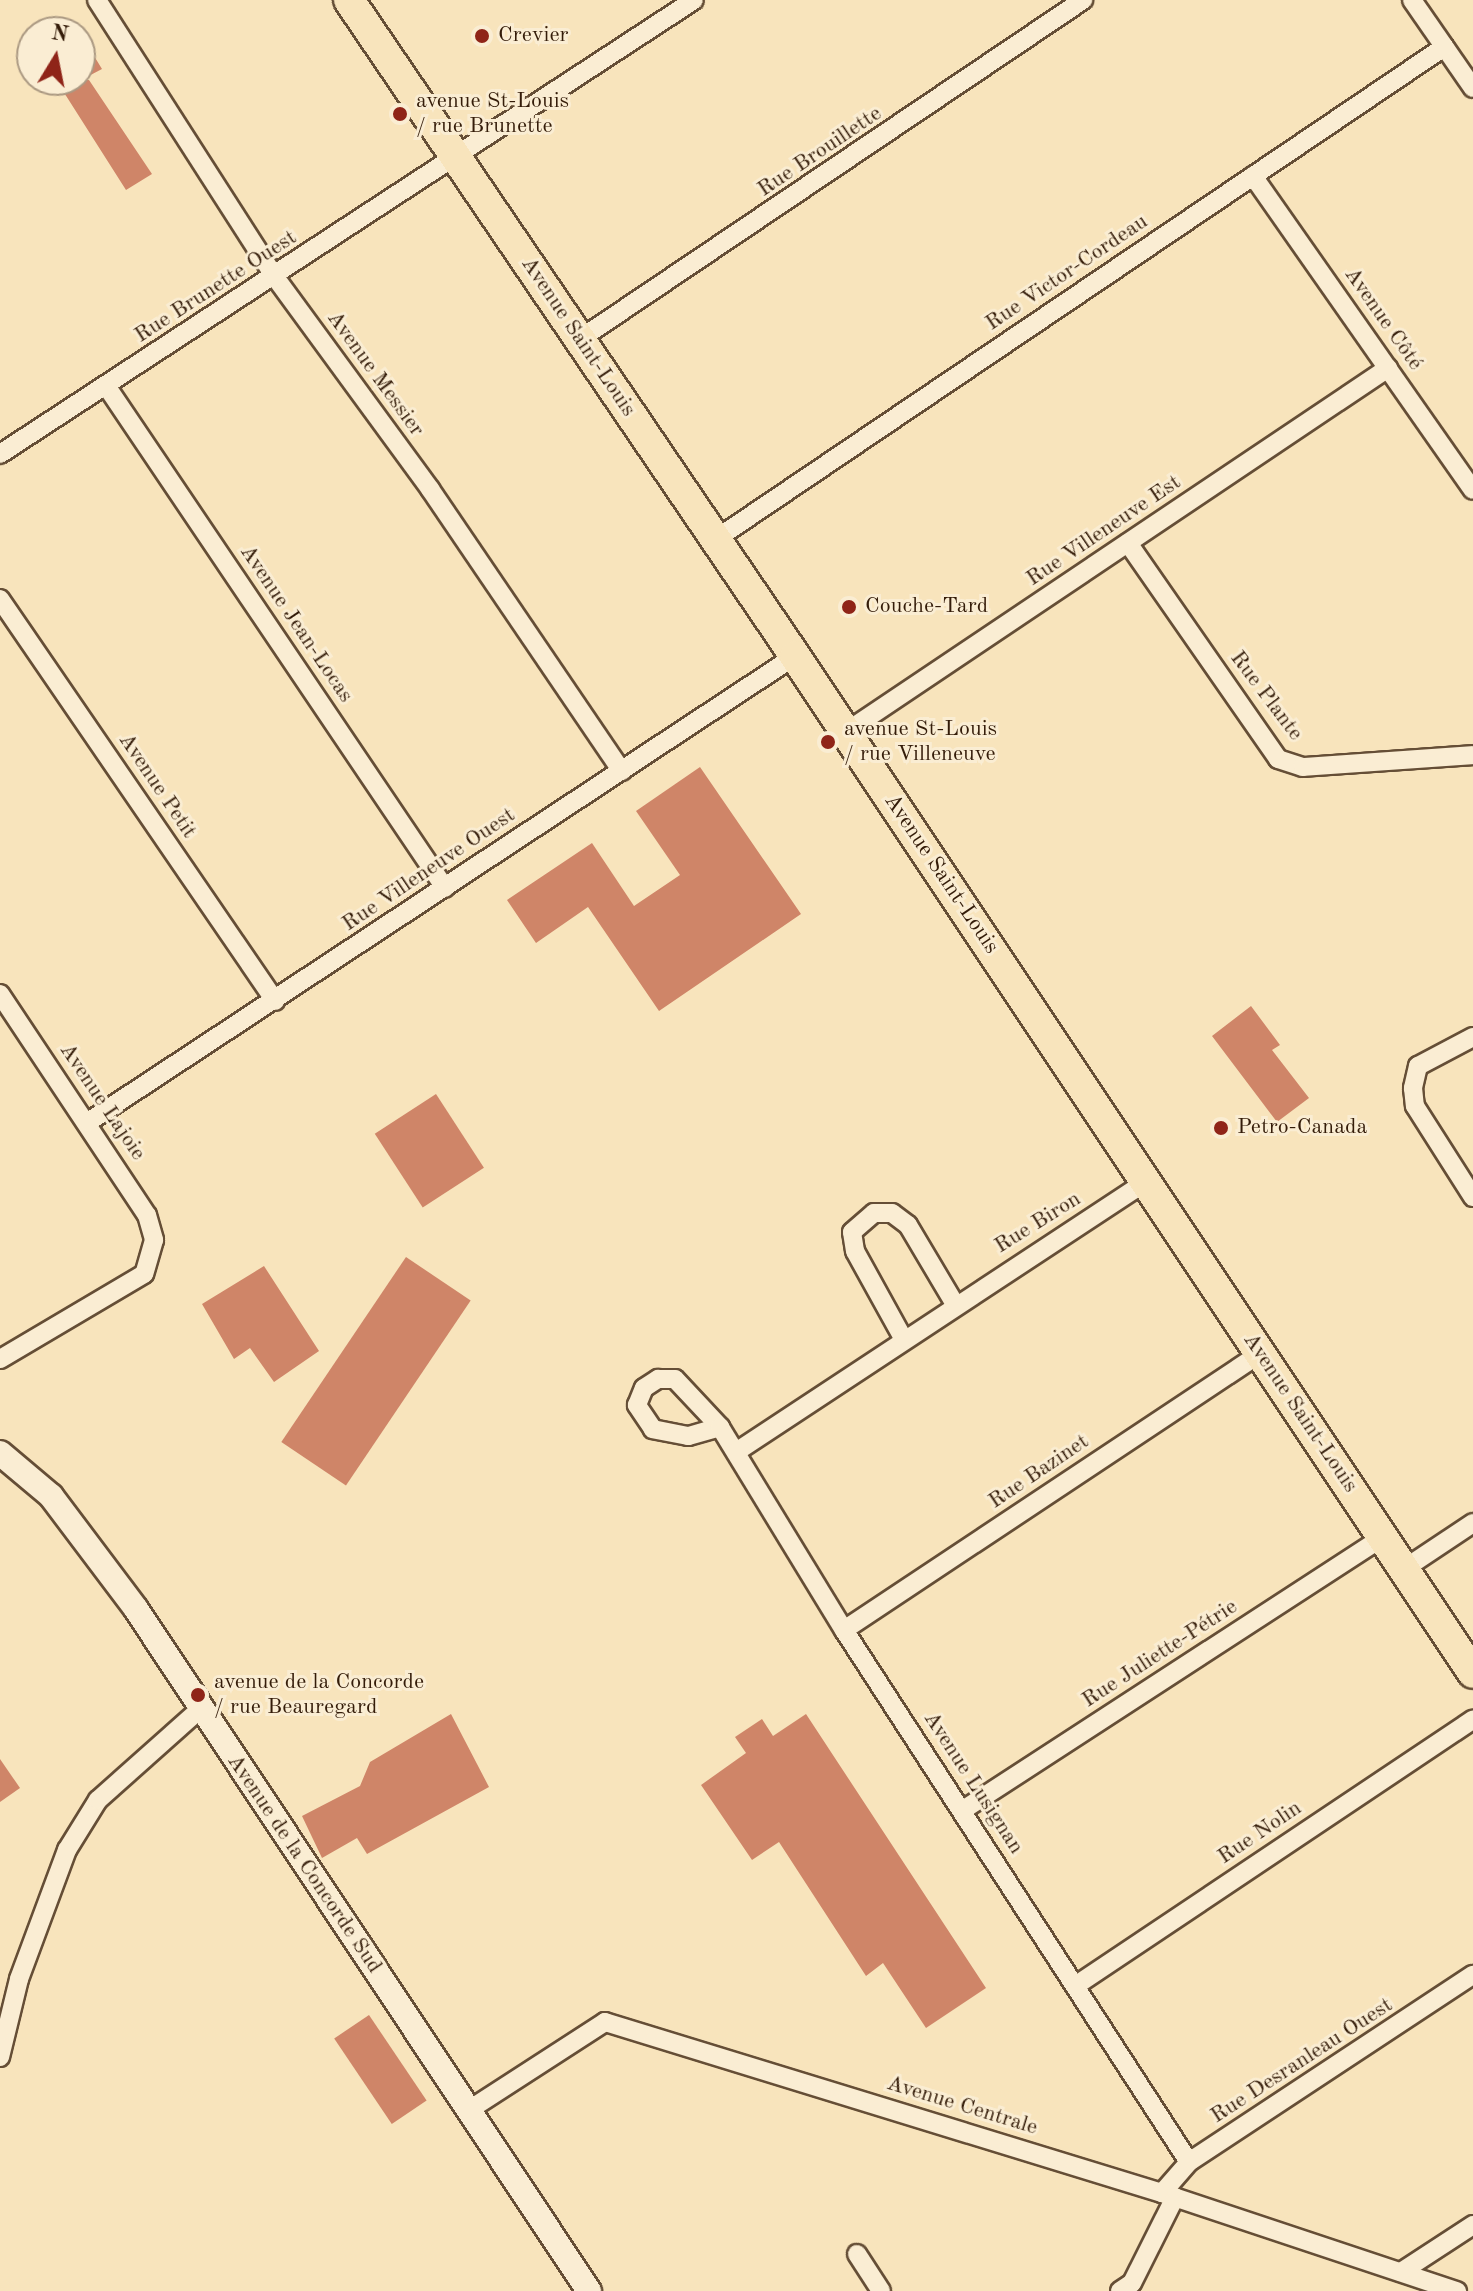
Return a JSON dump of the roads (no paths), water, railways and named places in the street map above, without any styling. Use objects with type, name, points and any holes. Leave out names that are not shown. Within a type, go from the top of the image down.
[{"type":"main road","name":"Avenue Saint-Louis","points":[[349,0],[795,656],[1473,1673]]},
{"type":"street","name":"Avenue Messier","points":[[97,0],[275,277],[430,489],[622,771]]},
{"type":"street","name":"Rue Brunette Ouest","points":[[0,454],[457,159],[694,0]]},
{"type":"street","name":"Rue Brouillette","points":[[580,339],[1083,0]]},
{"type":"street","points":[[1412,0],[1473,88]]},
{"type":"street","name":"Rue Victor-Cordeau","points":[[716,539],[1444,47]]},
{"type":"street","name":"Avenue Côté","points":[[1253,176],[1473,490]]},
{"type":"street","name":"Rue Villeneuve Est","points":[[846,732],[1388,368]]},
{"type":"street","name":"Avenue Jean-Locas","points":[[107,387],[445,888]]},
{"type":"street","name":"Rue Plante","points":[[1128,543],[1278,759],[1303,767],[1473,755]]},
{"type":"street","name":"Avenue Petit","points":[[0,599],[275,1001]]},
{"type":"street","name":"Rue Villeneuve Ouest","points":[[88,1122],[795,656]]},
{"type":"street","name":"Avenue Lajoie","points":[[0,994],[147,1215],[154,1240],[144,1274],[2,1353]]},
{"type":"street","points":[[1473,1037],[1418,1066],[1413,1088],[1415,1106],[1473,1197]]},
{"type":"street","name":"Rue Biron","points":[[736,1452],[903,1338],[1146,1182]]},
{"type":"street","points":[[903,1338],[855,1251],[852,1232],[874,1213],[892,1213],[908,1225],[955,1304]]},
{"type":"street","name":"Rue Bazinet","points":[[844,1630],[1260,1354]]},
{"type":"street","name":"Avenue Lusignan","points":[[720,1427],[844,1630],[1189,2162]]},
{"type":"street","name":"Avenue de la Concorde Sud","points":[[0,1453],[51,1496],[136,1609],[589,2291]]},
{"type":"street","points":[[1404,1569],[1473,1523]]},
{"type":"street","name":"Rue Juliette-Pétrie","points":[[963,1810],[1383,1537]]},
{"type":"street","points":[[0,2057],[19,1979],[67,1850],[98,1800],[200,1709]]},
{"type":"street","name":"Rue Nolin","points":[[1075,1986],[1473,1720]]},
{"type":"street","name":"Rue Desranleau Ouest","points":[[1129,2288],[1168,2195],[1189,2162],[1473,1975]]},
{"type":"street","name":"Avenue Centrale","points":[[469,2110],[605,2022],[1168,2195],[1457,2291]]},
{"type":"street","points":[[1401,2272],[1473,2225]]},
{"type":"street","points":[[857,2254],[881,2291]]},
{"type":"place","name":"Crevier","points":[[482,36]]},
{"type":"place","name":"avenue St-Louis / rue Brunette","points":[[400,114]]},
{"type":"place","name":"Couche-Tard","points":[[849,607]]},
{"type":"place","name":"avenue St-Louis / rue Villeneuve","points":[[828,742]]},
{"type":"place","name":"Petro-Canada","points":[[1221,1128]]},
{"type":"place","name":"avenue de la Concorde / rue Beauregard","points":[[198,1695]]}]
